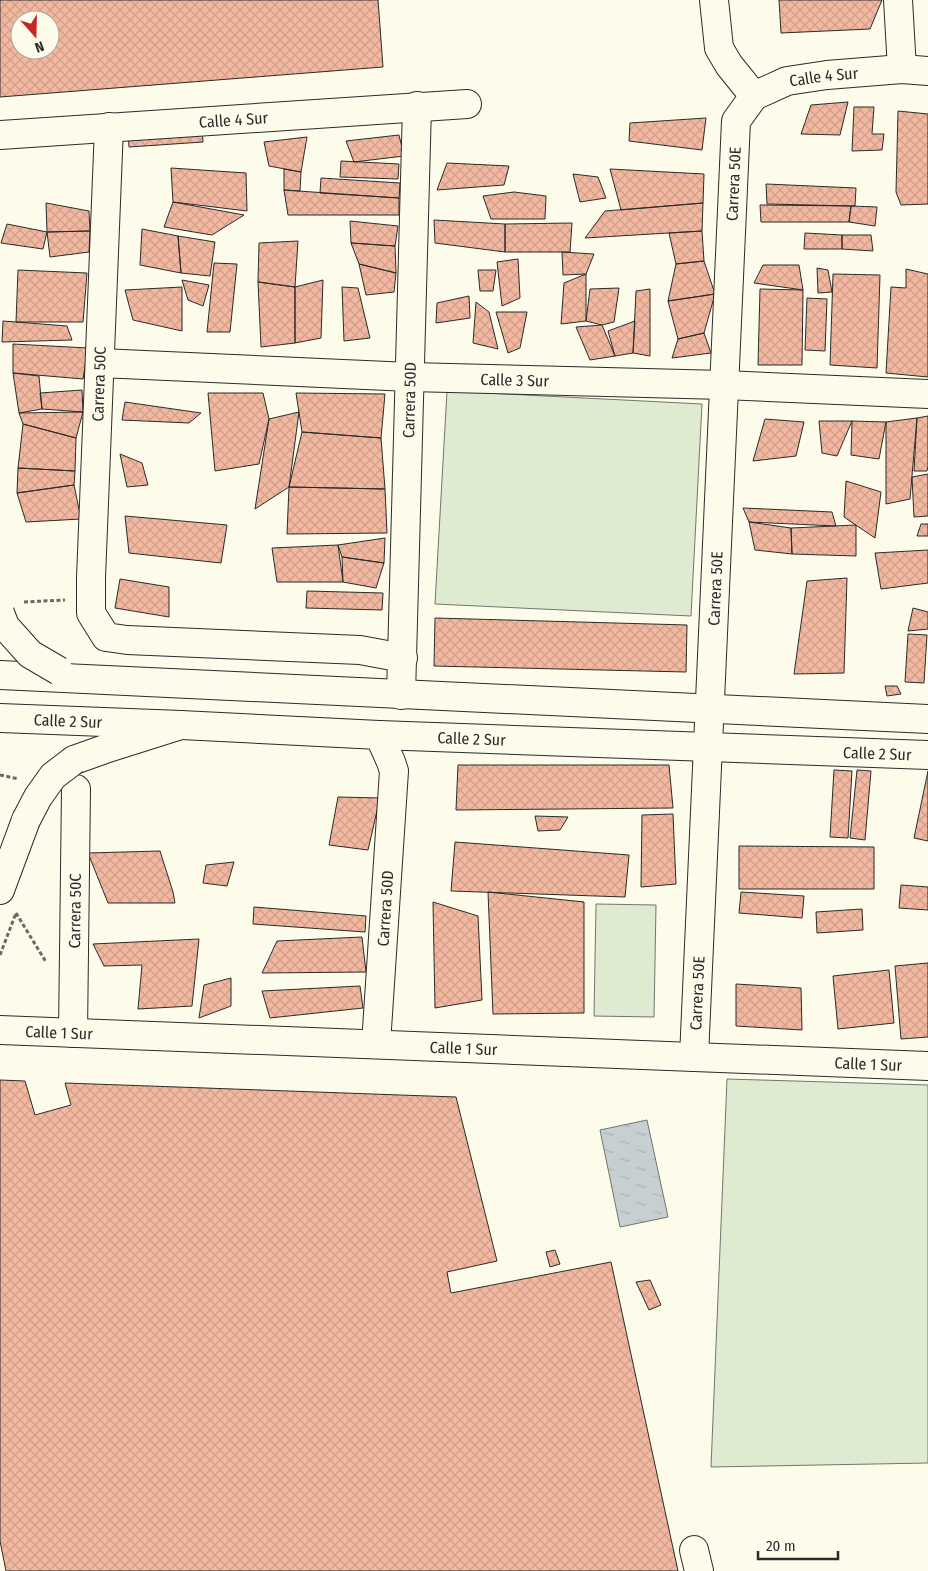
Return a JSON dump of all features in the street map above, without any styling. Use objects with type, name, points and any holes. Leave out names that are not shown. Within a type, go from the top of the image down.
[{"type":"main road","points":[[714,0],[718,48],[729,66],[754,96]]},
{"type":"main road","points":[[898,0],[915,70]]},
{"type":"main road","name":"Calle 4 Sur","points":[[736,121],[754,96],[787,80],[827,75],[915,70]]},
{"type":"main road","name":"Calle 4 Sur","points":[[0,135],[467,104]]},
{"type":"main road","name":"Carrera 50D","points":[[401,694],[418,106]]},
{"type":"main road","name":"Carrera 50E","points":[[694,1057],[736,121]]},
{"type":"main road","name":"Carrera 50C","points":[[109,127],[91,613],[106,636],[127,640],[360,650],[403,658]]},
{"type":"main road","name":"Calle 3 Sur","points":[[100,363],[410,377],[724,385],[928,394]]},
{"type":"main road","points":[[9,608],[5,626],[30,654],[64,677]]},
{"type":"main road","points":[[0,675],[928,719]]},
{"type":"main road","name":"Calle 2 Sur","points":[[8,718],[419,737],[928,755]]},
{"type":"main road","points":[[0,890],[26,820],[38,797],[53,776],[74,760],[105,748],[182,725]]},
{"type":"main road","name":"Carrera 50D","points":[[376,1044],[394,771],[379,735]]},
{"type":"main road","name":"Carrera 50D","points":[[394,771],[419,737]]},
{"type":"main road","name":"Carrera 50C","points":[[73,1033],[76,789]]},
{"type":"main road","name":"Calle 1 Sur","points":[[0,1030],[928,1066]]},
{"type":"path","points":[[9,608],[91,598]]},
{"type":"green space","points":[[447,391],[702,404],[691,616],[435,604]]},
{"type":"green space","points":[[596,904],[656,905],[654,1017],[594,1016]]},
{"type":"green space","points":[[727,1079],[928,1085],[928,1463],[711,1467]]},
{"type":"water","points":[[647,1120],[668,1217],[620,1227],[600,1130]]},
{"type":"building","points":[[0,0],[378,0],[383,67],[0,97]]},
{"type":"building","points":[[779,0],[882,0],[870,29],[781,33]]},
{"type":"building","points":[[848,102],[840,135],[801,134],[811,105]]},
{"type":"building","points":[[854,107],[874,107],[872,134],[884,134],[882,150],[852,151]]},
{"type":"building","points":[[898,111],[928,114],[928,204],[901,205],[896,192]]},
{"type":"building","points":[[706,118],[702,150],[629,141],[630,123]]},
{"type":"building","points":[[202,127],[203,142],[129,147],[128,132]]},
{"type":"building","points":[[399,135],[404,156],[354,162],[346,141]]},
{"type":"building","points":[[307,137],[301,172],[269,166],[264,142]]},
{"type":"building","points":[[341,161],[399,164],[398,179],[340,177]]},
{"type":"building","points":[[447,163],[509,166],[504,185],[437,190]]},
{"type":"building","points":[[171,168],[246,173],[247,211],[173,202]]},
{"type":"building","points":[[284,169],[301,172],[300,191],[284,190]]},
{"type":"building","points":[[610,169],[704,174],[703,203],[621,210]]},
{"type":"building","points":[[573,174],[598,177],[606,198],[580,202]]},
{"type":"building","points":[[321,178],[400,183],[399,198],[320,193]]},
{"type":"building","points":[[766,184],[856,188],[855,206],[767,204]]},
{"type":"building","points":[[284,190],[399,198],[399,215],[288,215]]},
{"type":"building","points":[[514,192],[546,196],[545,219],[491,219],[483,196]]},
{"type":"building","points":[[173,202],[244,215],[212,235],[164,227]]},
{"type":"building","points":[[46,203],[89,211],[90,231],[47,232]]},
{"type":"building","points":[[703,203],[702,231],[585,238],[605,211]]},
{"type":"building","points":[[760,205],[851,206],[849,222],[761,222]]},
{"type":"building","points":[[851,206],[877,207],[875,226],[849,222]]},
{"type":"building","points":[[434,220],[505,224],[505,252],[435,243]]},
{"type":"building","points":[[350,221],[398,226],[395,246],[351,243]]},
{"type":"building","points":[[572,223],[570,252],[505,252],[505,224]]},
{"type":"building","points":[[7,224],[47,232],[43,249],[1,243]]},
{"type":"building","points":[[142,229],[178,236],[181,273],[140,265]]},
{"type":"building","points":[[90,231],[89,252],[50,257],[47,232]]},
{"type":"building","points":[[702,231],[704,261],[676,264],[669,233]]},
{"type":"building","points":[[805,233],[842,235],[842,249],[804,249]]},
{"type":"building","points":[[842,235],[871,235],[873,251],[842,249]]},
{"type":"building","points":[[178,236],[215,242],[210,276],[181,273]]},
{"type":"building","points":[[298,241],[295,287],[258,282],[259,243]]},
{"type":"building","points":[[351,243],[395,246],[396,273],[359,264]]},
{"type":"building","points":[[562,252],[594,254],[586,274],[563,275]]},
{"type":"building","points":[[518,259],[520,298],[502,306],[497,262]]},
{"type":"building","points":[[704,261],[715,294],[668,301],[676,264]]},
{"type":"building","points":[[214,263],[237,264],[230,332],[207,332]]},
{"type":"building","points":[[359,264],[396,273],[394,292],[366,295]]},
{"type":"building","points":[[763,265],[799,265],[803,290],[754,283]]},
{"type":"building","points":[[817,268],[828,270],[832,292],[818,293]]},
{"type":"building","points":[[906,269],[928,274],[928,377],[886,373],[891,287],[906,288]]},
{"type":"building","points":[[18,270],[87,273],[83,322],[16,322]]},
{"type":"building","points":[[478,270],[496,270],[493,291],[480,291]]},
{"type":"building","points":[[586,274],[586,321],[561,324],[564,283]]},
{"type":"building","points":[[833,274],[880,275],[877,368],[830,365]]},
{"type":"building","points":[[182,280],[209,285],[203,306],[188,300]]},
{"type":"building","points":[[323,280],[321,338],[295,343],[295,287]]},
{"type":"building","points":[[258,282],[295,287],[295,343],[261,347]]},
{"type":"building","points":[[182,287],[182,331],[133,320],[125,290]]},
{"type":"building","points":[[342,287],[358,288],[370,338],[344,341]]},
{"type":"building","points":[[619,288],[614,322],[602,325],[586,321],[590,289]]},
{"type":"building","points":[[650,289],[650,356],[633,353],[636,291]]},
{"type":"building","points":[[760,289],[803,290],[802,365],[758,365]]},
{"type":"building","points":[[715,294],[704,333],[678,339],[668,301]]},
{"type":"building","points":[[469,296],[470,318],[436,323],[437,303]]},
{"type":"building","points":[[807,298],[827,299],[825,351],[805,350]]},
{"type":"building","points":[[476,302],[489,312],[498,349],[473,343]]},
{"type":"building","points":[[496,312],[527,312],[520,348],[508,353]]},
{"type":"building","points":[[3,321],[67,326],[72,340],[2,342]]},
{"type":"building","points":[[635,321],[633,353],[615,356],[608,331]]},
{"type":"building","points":[[602,325],[615,356],[590,360],[576,327]]},
{"type":"building","points":[[704,333],[711,353],[672,358],[678,339]]},
{"type":"building","points":[[13,344],[88,348],[83,379],[13,373]]},
{"type":"building","points":[[13,373],[39,376],[42,409],[19,413]]},
{"type":"building","points":[[82,390],[83,412],[42,409],[40,393]]},
{"type":"building","points":[[208,393],[263,393],[269,419],[259,464],[215,471]]},
{"type":"building","points":[[296,393],[385,394],[381,438],[302,432]]},
{"type":"building","points":[[125,402],[201,413],[189,423],[122,420]]},
{"type":"building","points":[[83,412],[76,438],[23,424],[19,413]]},
{"type":"building","points":[[299,412],[289,487],[255,509],[269,419]]},
{"type":"building","points":[[928,416],[927,471],[914,471],[917,418]]},
{"type":"building","points":[[917,418],[910,499],[886,504],[886,422]]},
{"type":"building","points":[[765,419],[804,422],[796,456],[753,461]]},
{"type":"building","points":[[819,421],[852,421],[837,456],[822,453]]},
{"type":"building","points":[[852,421],[886,422],[879,459],[851,455]]},
{"type":"building","points":[[23,424],[76,438],[75,471],[18,468]]},
{"type":"building","points":[[302,432],[381,438],[385,489],[289,487]]},
{"type":"building","points":[[120,454],[142,463],[148,485],[127,487]]},
{"type":"building","points":[[18,468],[75,471],[74,485],[17,493]]},
{"type":"building","points":[[928,474],[928,516],[914,517],[912,477]]},
{"type":"building","points":[[846,481],[881,492],[875,538],[844,517]]},
{"type":"building","points":[[74,485],[81,519],[26,522],[17,493]]},
{"type":"building","points":[[289,487],[385,489],[387,533],[287,534]]},
{"type":"building","points":[[743,508],[832,512],[836,526],[749,522]]},
{"type":"building","points":[[125,516],[227,525],[221,563],[129,553]]},
{"type":"building","points":[[749,522],[791,528],[792,554],[755,550]]},
{"type":"building","points":[[921,524],[928,524],[928,536],[917,536]]},
{"type":"building","points":[[856,525],[856,556],[792,554],[791,528]]},
{"type":"building","points":[[385,538],[384,563],[342,557],[338,545]]},
{"type":"building","points":[[338,545],[343,582],[277,582],[272,548]]},
{"type":"building","points":[[928,550],[928,583],[881,589],[875,553]]},
{"type":"building","points":[[342,557],[384,563],[376,588],[343,582]]},
{"type":"building","points":[[847,578],[844,673],[794,674],[807,581]]},
{"type":"building","points":[[120,579],[169,587],[169,617],[115,608]]},
{"type":"building","points":[[307,591],[383,593],[382,610],[306,608]]},
{"type":"building","points":[[913,608],[928,612],[928,629],[908,631]]},
{"type":"building","points":[[435,618],[687,625],[686,672],[434,666]]},
{"type":"building","points":[[908,634],[927,635],[924,683],[905,682]]},
{"type":"building","points":[[885,686],[897,686],[901,694],[887,696]]},
{"type":"building","points":[[458,765],[669,765],[673,808],[456,810]]},
{"type":"building","points":[[834,770],[852,771],[848,838],[830,837]]},
{"type":"building","points":[[857,770],[871,771],[865,840],[850,838]]},
{"type":"building","points":[[928,771],[928,841],[914,838]]},
{"type":"building","points":[[338,797],[380,798],[368,850],[329,845]]},
{"type":"building","points":[[673,814],[676,884],[641,887],[642,815]]},
{"type":"building","points":[[535,816],[568,817],[560,830],[538,831]]},
{"type":"building","points":[[455,842],[629,855],[625,897],[451,891]]},
{"type":"building","points":[[739,846],[874,847],[874,889],[739,889]]},
{"type":"building","points":[[160,851],[175,903],[108,903],[88,853]]},
{"type":"building","points":[[234,862],[227,886],[203,883],[206,865]]},
{"type":"building","points":[[901,885],[928,887],[928,910],[899,908]]},
{"type":"building","points":[[488,892],[584,902],[584,1013],[493,1014]]},
{"type":"building","points":[[741,892],[804,896],[802,918],[739,913]]},
{"type":"building","points":[[433,902],[478,916],[482,1000],[435,1008]]},
{"type":"building","points":[[254,907],[366,916],[365,932],[253,924]]},
{"type":"building","points":[[862,909],[863,930],[817,933],[816,912]]},
{"type":"building","points":[[362,937],[366,972],[262,973],[277,941]]},
{"type":"building","points":[[199,939],[192,1006],[138,1009],[142,965],[104,966],[93,944]]},
{"type":"building","points":[[928,963],[928,1037],[901,1039],[895,966]]},
{"type":"building","points":[[889,970],[894,1023],[838,1029],[833,976]]},
{"type":"building","points":[[231,978],[231,1006],[199,1018],[204,985]]},
{"type":"building","points":[[736,984],[801,988],[802,1030],[736,1026]]},
{"type":"building","points":[[360,986],[363,1008],[270,1018],[262,991]]},
{"type":"building","points":[[0,1080],[25,1081],[35,1115],[71,1105],[65,1083],[456,1097],[497,1261],[447,1272],[451,1293],[611,1262],[678,1571],[6,1571],[0,1541]]},
{"type":"building","points":[[555,1250],[560,1264],[550,1267],[546,1252]]},
{"type":"building","points":[[650,1280],[661,1305],[649,1310],[636,1282]]}]
